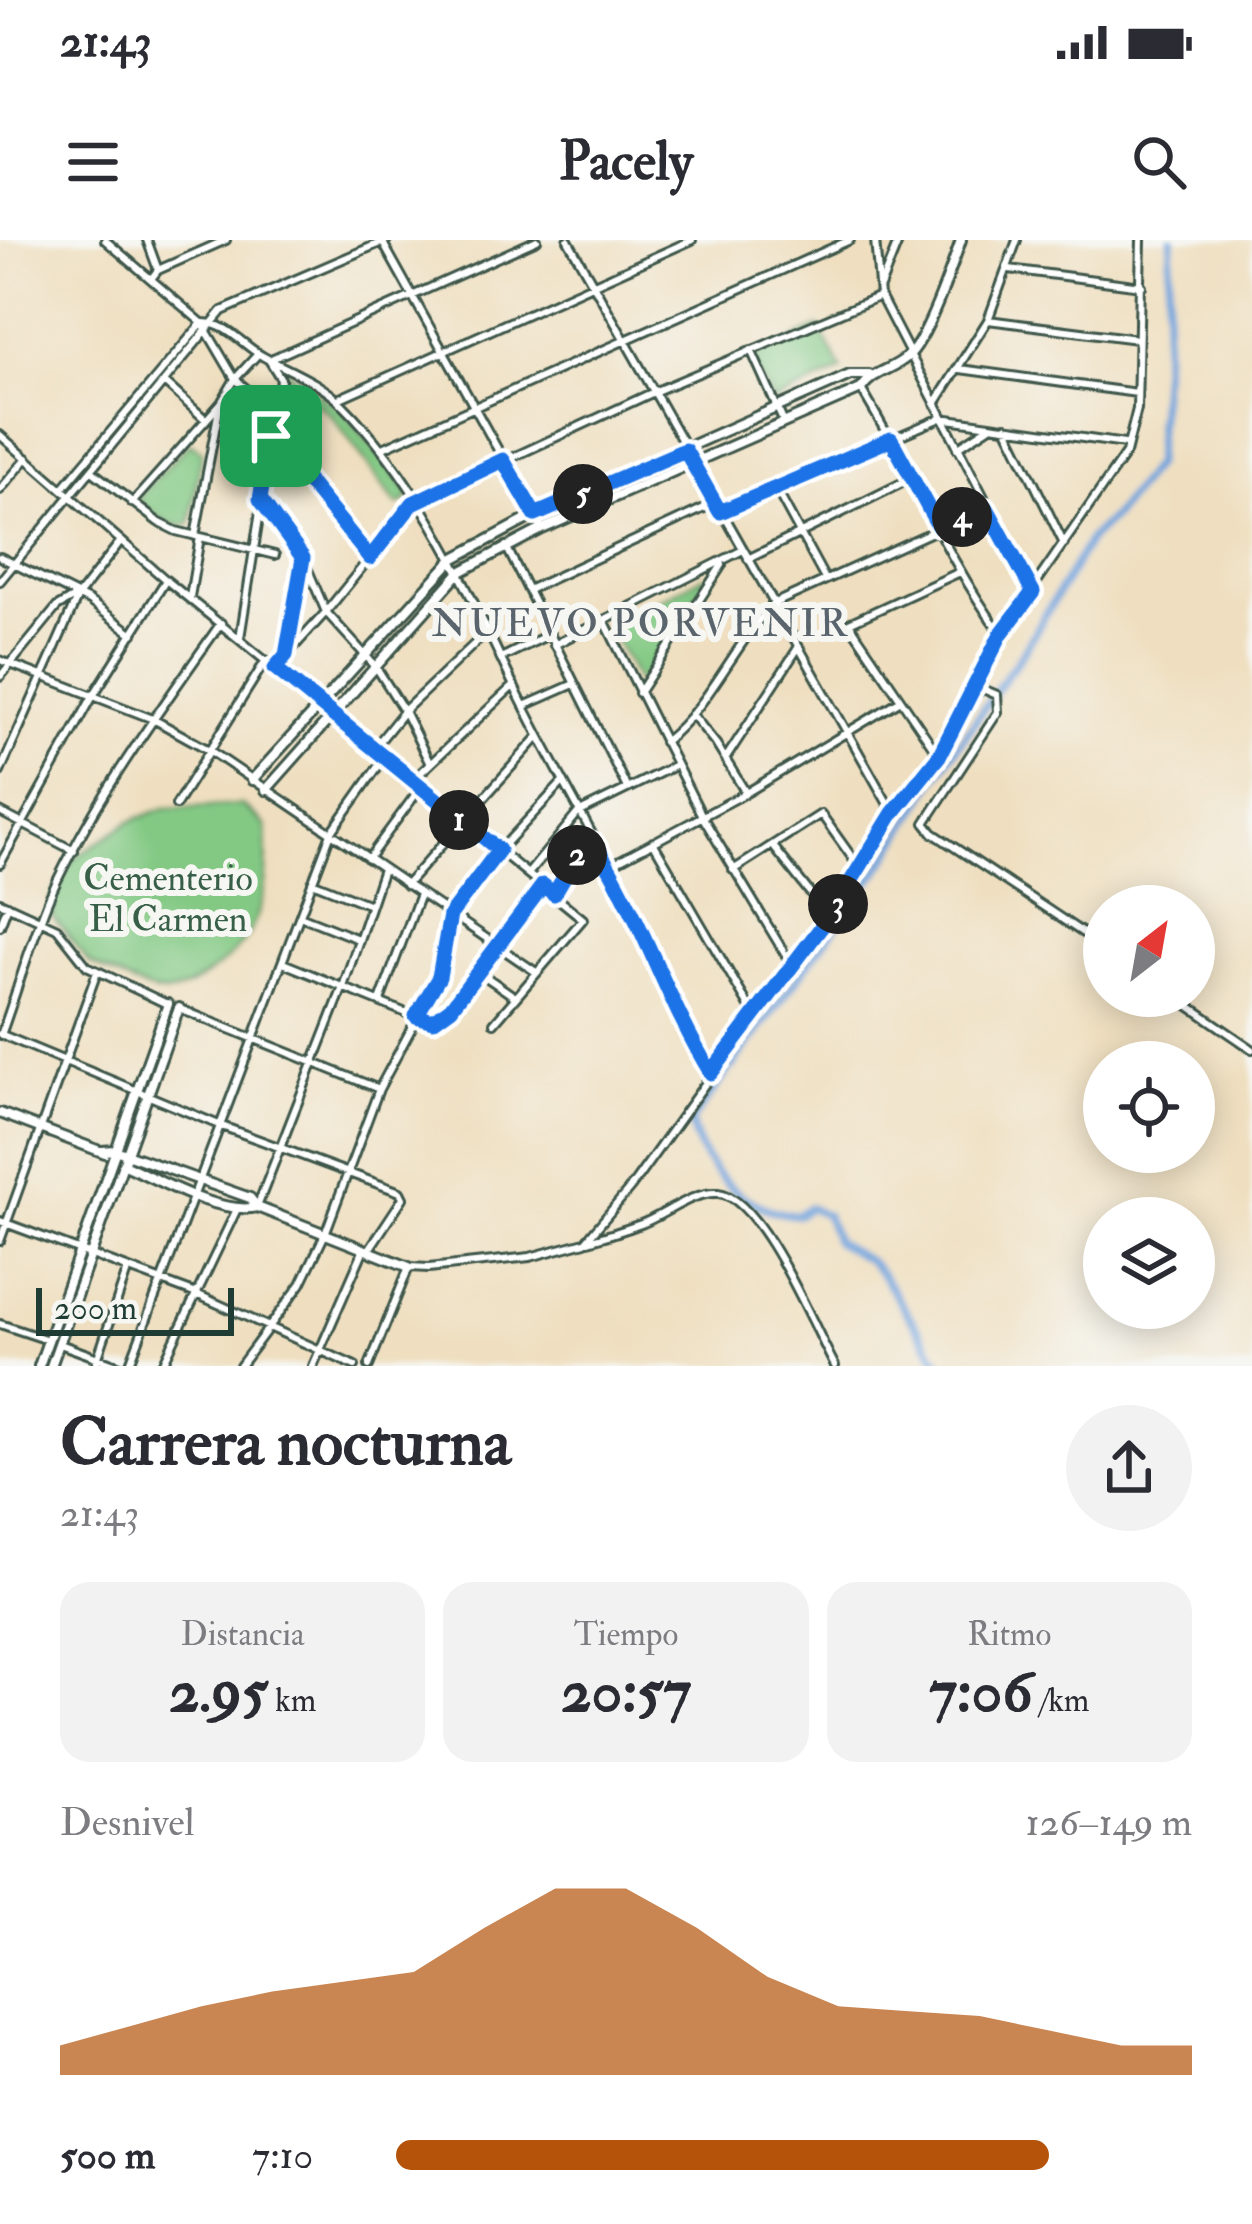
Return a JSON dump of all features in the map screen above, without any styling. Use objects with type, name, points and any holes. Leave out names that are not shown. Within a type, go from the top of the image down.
[{"type":"street","points":[[105,240],[207,325],[283,364],[338,400],[382,448],[460,572],[562,783],[609,866],[674,1009],[711,1073]]},
{"type":"street","points":[[146,240],[158,269]]},
{"type":"street","points":[[151,280],[158,269],[226,240]]},
{"type":"street","points":[[269,360],[537,240]]},
{"type":"street","points":[[568,240],[893,813]]},
{"type":"street","points":[[338,400],[692,240]]},
{"type":"street","points":[[382,448],[850,240]]},
{"type":"street","points":[[875,240],[879,293],[1033,592]]},
{"type":"street","points":[[275,668],[419,501],[879,293],[899,240]]},
{"type":"street","points":[[252,780],[453,560],[535,515],[850,375],[871,375],[910,356],[961,240]]},
{"type":"street","points":[[935,404],[988,320],[1017,240]]},
{"type":"street","points":[[585,1242],[631,1187],[829,917],[893,813],[939,756],[1001,634],[1126,453],[1137,393],[1141,240]]},
{"type":"street","points":[[62,488],[222,311],[384,241],[542,529]]},
{"type":"street","points":[[1009,268],[1143,286]]},
{"type":"street","points":[[988,320],[1137,339]]},
{"type":"street","points":[[207,325],[235,380],[274,412]]},
{"type":"street","points":[[0,580],[207,325]]},
{"type":"street","points":[[752,350],[784,423]]},
{"type":"street","points":[[132,503],[258,354]]},
{"type":"street","points":[[240,638],[281,379],[269,360]]},
{"type":"street","points":[[960,369],[1137,393]]},
{"type":"street","points":[[266,790],[460,572],[542,529],[861,389],[871,375]]},
{"type":"street","points":[[164,382],[205,419]]},
{"type":"street","points":[[861,389],[960,572],[1001,634]]},
{"type":"street","points":[[190,597],[220,404]]},
{"type":"street","points":[[527,590],[717,507],[941,418],[1125,444]]},
{"type":"street","points":[[956,448],[992,424]]},
{"type":"street","points":[[1006,426],[1064,544]]},
{"type":"street","points":[[0,435],[166,580],[583,919],[494,1023]]},
{"type":"street","points":[[271,436],[370,558]]},
{"type":"street","points":[[0,490],[27,458]]},
{"type":"street","points":[[92,471],[176,532],[275,555]]},
{"type":"street","points":[[747,560],[912,478]]},
{"type":"street","points":[[775,487],[825,579]]},
{"type":"street","points":[[260,499],[303,558],[326,612],[376,668],[404,711],[430,764]]},
{"type":"street","points":[[664,742],[692,714],[773,604],[938,526],[987,508]]},
{"type":"street","points":[[0,772],[78,596],[121,541]]},
{"type":"street","points":[[506,546],[627,788]]},
{"type":"street","points":[[554,645],[741,551]]},
{"type":"street","points":[[0,557],[78,596],[133,634]]},
{"type":"street","points":[[286,655],[303,558]]},
{"type":"street","points":[[640,693],[725,561]]},
{"type":"street","points":[[939,756],[849,623],[960,572]]},
{"type":"street","points":[[0,864],[93,696],[166,580]]},
{"type":"street","points":[[0,677],[57,608],[78,596]]},
{"type":"street","points":[[221,622],[153,719],[74,851],[48,901],[0,1035],[219,1125],[400,1192],[403,1198],[366,1250],[313,1366]]},
{"type":"street","points":[[604,622],[702,816],[791,964]]},
{"type":"street","points":[[374,747],[404,711],[487,632]]},
{"type":"street","points":[[501,658],[550,634]]},
{"type":"street","points":[[726,758],[798,648]]},
{"type":"street","points":[[0,660],[153,719],[209,750],[536,972]]},
{"type":"street","points":[[176,805],[266,660]]},
{"type":"street","points":[[524,706],[574,684]]},
{"type":"street","points":[[413,780],[514,686]]},
{"type":"street","points":[[970,699],[978,692],[993,692],[998,712],[925,823],[1083,933]]},
{"type":"street","points":[[609,866],[746,793],[901,700]]},
{"type":"street","points":[[692,714],[746,793]]},
{"type":"street","points":[[406,885],[539,736]]},
{"type":"street","points":[[129,1366],[331,832],[384,758]]},
{"type":"street","points":[[527,874],[578,813],[676,765]]},
{"type":"street","points":[[240,1366],[301,1284],[325,1234],[379,1089],[439,977],[450,915],[499,850],[562,783]]},
{"type":"street","points":[[368,859],[421,787]]},
{"type":"street","points":[[0,812],[74,851]]},
{"type":"street","points":[[734,870],[823,814],[861,870]]},
{"type":"street","points":[[652,842],[754,1015]]},
{"type":"street","points":[[554,894],[580,850],[594,843]]},
{"type":"street","points":[[772,846],[829,917]]},
{"type":"street","points":[[257,1207],[343,987],[382,869]]},
{"type":"street","points":[[312,882],[370,904]]},
{"type":"street","points":[[283,964],[433,1021],[442,1017],[543,885]]},
{"type":"street","points":[[380,1000],[420,894]]},
{"type":"street","points":[[0,926],[4,904],[44,920],[57,928],[77,958],[98,972],[379,1089]]},
{"type":"street","points":[[300,916],[358,939]]},
{"type":"street","points":[[478,971],[515,997]]},
{"type":"street","points":[[0,1241],[3,1222],[98,972]]},
{"type":"street","points":[[51,1366],[54,1342],[114,1155],[168,1004]]},
{"type":"street","points":[[85,1254],[179,1008]]},
{"type":"street","points":[[1206,1017],[1252,1048]]},
{"type":"street","points":[[0,1113],[250,1198],[257,1207]]},
{"type":"street","points":[[125,1159],[192,1194],[237,1208],[257,1207],[409,1267],[530,1257],[641,1224],[719,1192],[734,1198],[770,1242],[835,1366]]},
{"type":"street","points":[[162,1366],[237,1208]]},
{"type":"street","points":[[3,1222],[194,1293],[355,1366]]},
{"type":"street","points":[[368,1366],[409,1267]]},
{"type":"street","points":[[96,1362],[128,1271]]},
{"type":"street","points":[[0,1324],[96,1362],[120,1366]]},
{"type":"street","points":[[39,1366],[54,1342]]},
{"type":"green space","points":[[819,327],[842,370],[773,402],[752,359]]},
{"type":"green space","points":[[280,366],[341,409],[409,492],[407,501],[397,505],[332,416],[277,370]]},
{"type":"green space","points":[[189,443],[202,451],[190,524],[176,525],[140,502],[140,495]]},
{"type":"green space","points":[[706,579],[639,685],[609,627]]},
{"type":"green space","name":"Cementerio El Carmen","points":[[242,805],[266,826],[260,909],[228,959],[195,983],[167,993],[148,990],[89,963],[52,916],[55,905],[50,900],[74,858],[131,821],[165,808]]},
{"type":"waterway","points":[[942,1366],[882,1275],[868,1260],[836,1242],[826,1215],[809,1207],[798,1215],[779,1212],[744,1197],[715,1172],[691,1121],[887,858],[936,777],[1025,649],[1090,539],[1155,464],[1172,240]]},
{"type":"district","name":"NUEVO PORVENIR","points":[[641,622]]},
{"type":"route","points":[[271,436],[370,558],[413,503],[503,460],[535,515],[685,450],[720,512],[891,439],[938,526],[987,508],[1033,592],[1001,634],[939,756],[893,813],[829,917],[711,1073],[688,1037],[594,843],[580,850],[554,894],[543,885],[451,1008],[433,1021],[416,1016],[439,977],[450,915],[499,850],[275,668],[286,655],[303,558],[260,499],[271,436]]}]
